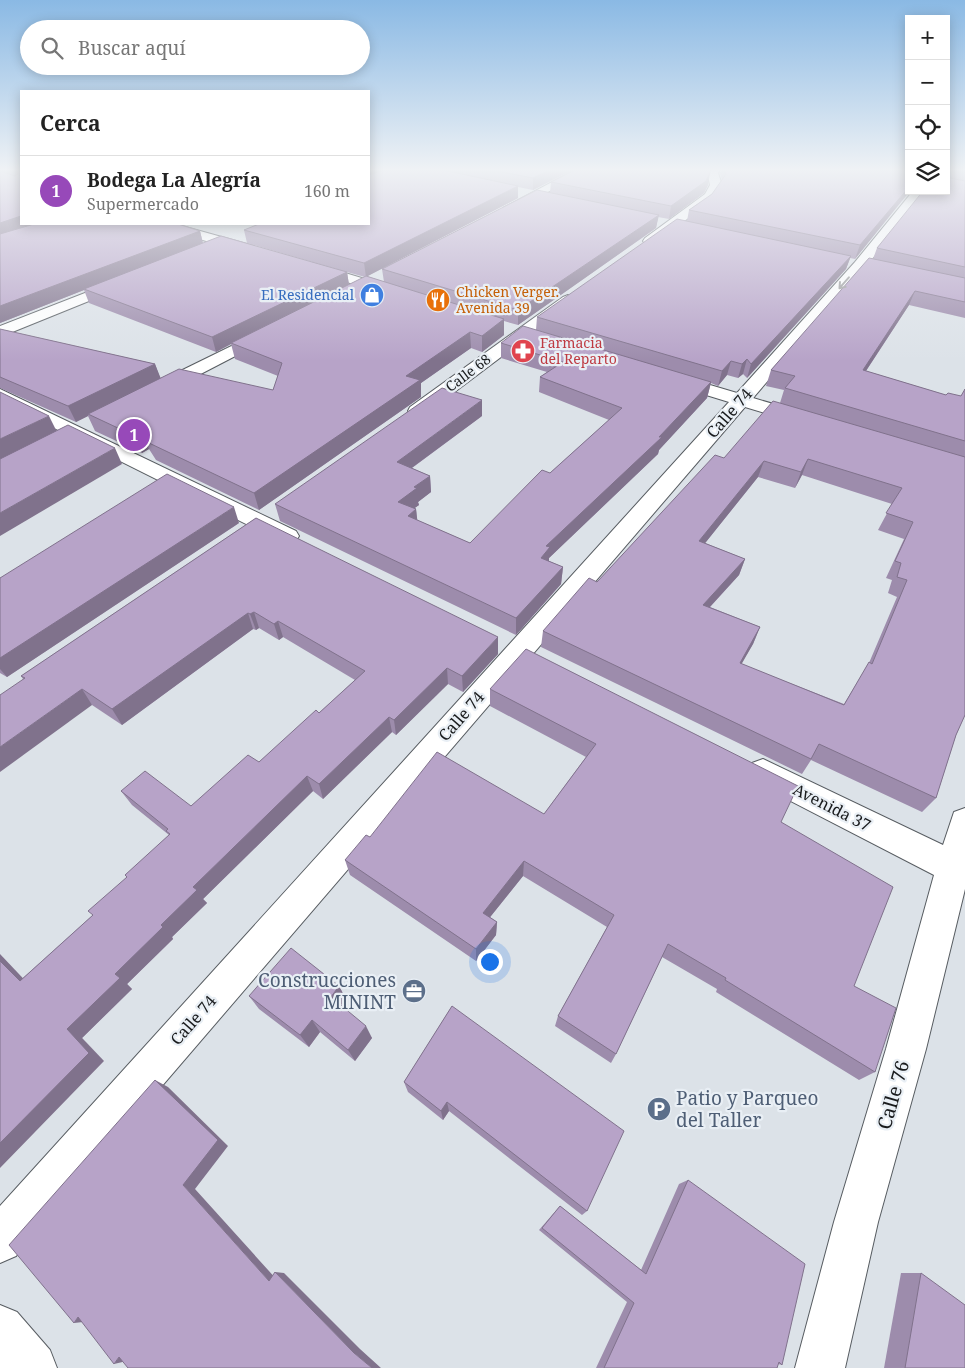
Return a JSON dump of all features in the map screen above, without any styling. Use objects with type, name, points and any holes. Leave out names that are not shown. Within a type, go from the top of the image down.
[{"type":"street","points":[[196,234],[263,253]]},
{"type":"street","points":[[207,249],[243,234]]},
{"type":"street","points":[[640,248],[661,234]]},
{"type":"street","name":"Calle 74","points":[[0,1240],[522,651],[860,265],[885,234]]},
{"type":"street","points":[[841,261],[879,269]]},
{"type":"street","points":[[301,264],[403,295]]},
{"type":"street","points":[[349,293],[384,274]]},
{"type":"street","points":[[0,332],[135,278]]},
{"type":"street","name":"Calle 68","points":[[399,424],[520,333],[576,294]]},
{"type":"street","points":[[146,396],[278,328]]},
{"type":"street","points":[[658,375],[825,426]]},
{"type":"street","points":[[0,394],[314,548]]},
{"type":"street","name":"Avenida 37","points":[[741,761],[959,870]]},
{"type":"street","name":"Calle 76","points":[[820,1368],[856,1222],[959,870],[965,822]]},
{"type":"street","points":[[0,1329],[32,1368]]},
{"type":"building","points":[[1,234],[192,234],[0,306]]},
{"type":"building","points":[[258,234],[422,234],[364,263]]},
{"type":"building","points":[[451,234],[631,234],[518,310],[382,269]]},
{"type":"building","points":[[656,234],[747,234],[851,256],[751,364],[747,359],[742,364],[731,361],[722,371],[537,317]]},
{"type":"building","points":[[805,234],[869,234],[860,245]]},
{"type":"building","points":[[888,234],[965,234],[965,267],[877,248]]},
{"type":"building","points":[[221,236],[347,272],[212,337],[84,289]]},
{"type":"building","points":[[869,258],[965,278],[965,302],[915,291],[863,370],[946,395],[948,393],[961,396],[965,389],[965,441],[785,388],[795,376],[771,370]]},
{"type":"building","points":[[366,276],[504,319],[482,336],[470,332],[406,376],[420,380],[254,493],[149,443],[142,432],[135,436],[88,414],[179,369],[273,390],[282,363],[231,343]]},
{"type":"building","points":[[523,326],[711,382],[659,437],[662,437],[546,546],[550,547],[541,558],[563,567],[516,618],[275,504],[442,388],[482,400],[397,462],[430,476],[414,487],[417,488],[398,502],[416,509],[408,516],[470,543],[542,470],[550,473],[622,408],[540,377],[563,362],[501,343]]},
{"type":"building","points":[[0,329],[155,364],[68,406],[0,377]]},
{"type":"building","points":[[0,392],[49,416],[0,439]]},
{"type":"building","points":[[773,401],[965,457],[965,715],[956,735],[936,798],[819,744],[811,759],[543,631],[589,578],[597,582],[715,455],[724,458]],"holes":[[[808,459],[902,488],[886,513],[913,522],[895,561],[901,563],[897,577],[907,580],[872,664],[869,662],[844,705],[740,663],[760,627],[703,605],[745,559],[699,541],[764,461],[801,472]]]},
{"type":"building","points":[[68,425],[115,448],[0,513],[0,459]]},
{"type":"building","points":[[167,474],[234,507],[0,658],[0,578]]},
{"type":"building","points":[[256,518],[498,637],[462,676],[447,668],[394,720],[389,717],[319,784],[307,776],[193,887],[197,890],[161,925],[163,927],[115,974],[120,978],[67,1029],[89,1053],[0,1143],[0,961],[20,981],[93,915],[88,911],[127,877],[125,875],[170,834],[166,831],[168,829],[121,791],[145,771],[191,806],[248,755],[259,762],[316,710],[319,713],[365,671],[278,621],[274,624],[254,612],[248,613],[112,709],[82,689],[0,747],[0,695],[25,678],[21,676]]},
{"type":"building","points":[[526,649],[798,786],[781,822],[893,887],[854,986],[896,1008],[875,1072],[725,980],[726,978],[668,944],[616,1054],[558,1016],[614,915],[524,861],[483,913],[497,922],[476,949],[345,860],[366,835],[370,837],[437,752],[544,814],[596,744],[490,689]]},
{"type":"building","points":[[291,948],[339,986],[331,997],[366,1026],[348,1050],[312,1020],[300,1035],[249,996]]},
{"type":"building","points":[[452,1006],[624,1131],[587,1211],[447,1102],[441,1111],[404,1082]]},
{"type":"building","points":[[155,1080],[218,1140],[183,1185],[269,1281],[275,1272],[354,1353],[372,1368],[128,1368],[119,1357],[114,1364],[78,1317],[74,1323],[9,1245]]},
{"type":"building","points":[[688,1180],[805,1264],[782,1365],[779,1362],[777,1368],[604,1368],[634,1303],[542,1228],[560,1206],[646,1274]]},
{"type":"building","points":[[921,1273],[965,1305],[965,1368],[905,1368]]},
{"type":"place","name":"El Residencial","points":[[372,295]]},
{"type":"place","name":"Chicken Verger. Avenida 39","points":[[438,300]]},
{"type":"place","name":"Farmacia del Reparto","points":[[523,351]]},
{"type":"place","name":"Bodega La Alegría","points":[[134,435]]},
{"type":"place","name":"Construcciones MININT","points":[[414,991]]},
{"type":"place","name":"Patio y Parqueo del Taller","points":[[659,1109]]}]
